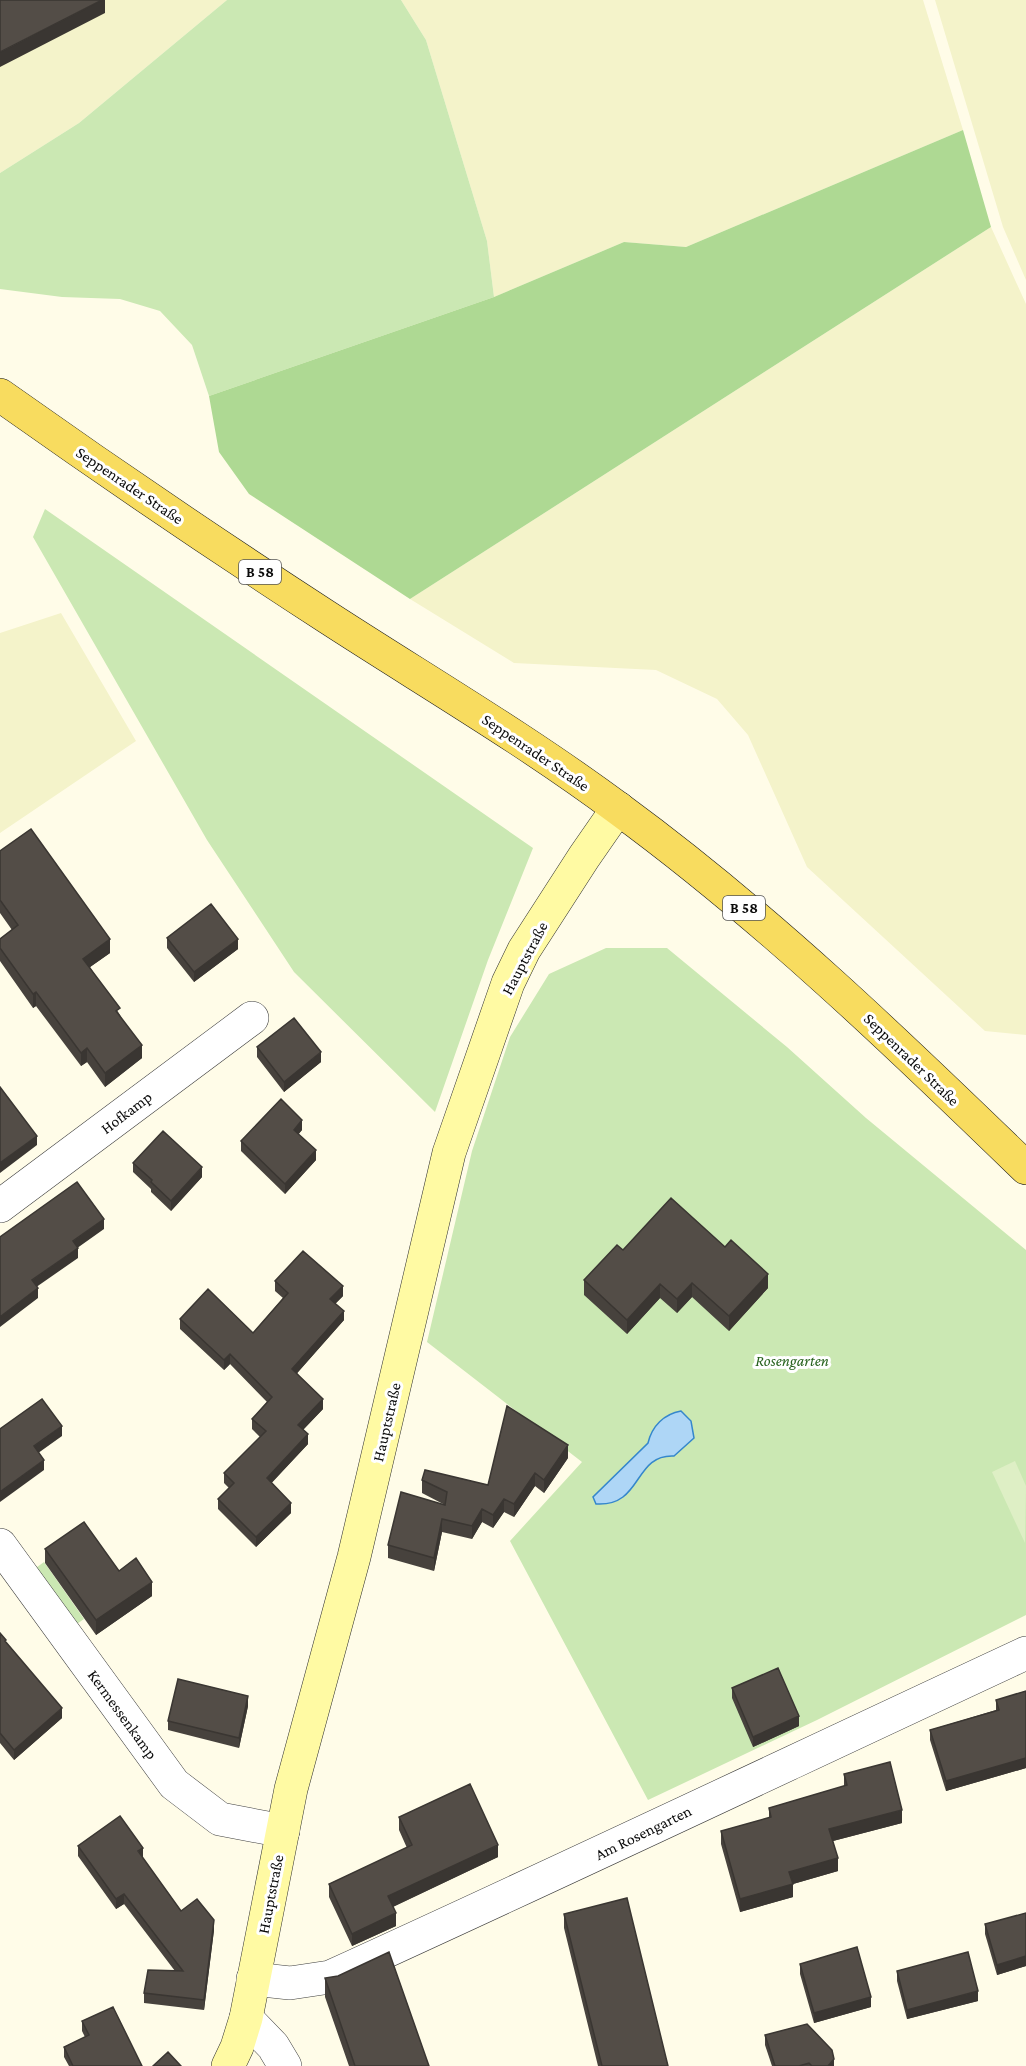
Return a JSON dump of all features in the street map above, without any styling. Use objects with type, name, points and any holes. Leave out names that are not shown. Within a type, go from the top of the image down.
[{"type":"main road","name":"Seppenrader Straße","points":[[0,395],[316,610],[466,705],[618,808],[729,894],[865,1014],[1026,1168]]},
{"type":"street","name":"Hauptstraße","points":[[228,2066],[246,2018],[291,1789],[354,1557],[449,1153],[508,983],[536,932],[618,808]]},
{"type":"street","name":"Hofkamp","points":[[0,1206],[252,1018]]},
{"type":"street","name":"Kermessenkamp","points":[[0,1545],[174,1784],[220,1819],[282,1831]]},
{"type":"street","name":"Am Rosengarten","points":[[253,1979],[290,1983],[330,1977],[1026,1653]]},
{"type":"street","points":[[246,2018],[273,2046],[285,2066]]},
{"type":"green space","points":[[0,0],[227,0],[79,123],[0,173]]},
{"type":"green space","points":[[227,0],[401,0],[426,40],[487,241],[494,297],[209,396],[192,345],[160,311],[120,299],[62,297],[0,289],[0,173],[79,123]]},
{"type":"green space","points":[[401,0],[923,0],[963,130],[686,247],[624,242],[494,297],[487,241],[426,40]]},
{"type":"green space","points":[[935,0],[1026,0],[1026,280],[1003,227]]},
{"type":"green space","points":[[963,130],[991,227],[410,599],[249,494],[219,452],[209,396],[494,297],[624,242],[686,247]]},
{"type":"green space","points":[[991,227],[1026,304],[1026,1035],[985,1031],[807,867],[748,735],[717,699],[656,670],[514,663],[410,599]]},
{"type":"green space","points":[[45,509],[533,848],[488,960],[435,1112],[294,972],[207,840],[33,537]]},
{"type":"green space","points":[[61,613],[136,741],[0,833],[0,633]]},
{"type":"green space","name":"Rosengarten","points":[[606,948],[667,948],[787,1047],[866,1118],[1026,1250],[1026,1615],[817,1720],[648,1800],[510,1541],[582,1462],[427,1342],[472,1151],[510,1037],[549,974]]},
{"type":"green space","points":[[1015,1461],[1026,1486],[1025,1543],[992,1472]]},
{"type":"green space","points":[[44,1562],[84,1619],[74,1626],[33,1570]]},
{"type":"water","points":[[681,1411],[691,1421],[694,1438],[674,1456],[661,1458],[651,1463],[631,1490],[622,1497],[611,1503],[596,1504],[593,1497],[648,1443],[652,1431],[660,1422],[669,1415]]},
{"type":"building","points":[[0,0],[102,0],[0,52]]},
{"type":"building","points":[[31,829],[110,939],[83,959],[120,1008],[116,1011],[142,1045],[105,1073],[87,1048],[81,1053],[36,992],[33,994],[0,948],[0,939],[18,925],[0,900],[0,851]]},
{"type":"building","points":[[211,904],[238,939],[194,972],[167,938]]},
{"type":"building","points":[[294,1018],[321,1052],[284,1082],[257,1047]]},
{"type":"building","points":[[0,1087],[37,1136],[0,1163]]},
{"type":"building","points":[[281,1099],[302,1120],[294,1130],[316,1150],[285,1184],[241,1141]]},
{"type":"building","points":[[163,1131],[202,1167],[171,1201],[133,1163]]},
{"type":"building","points":[[77,1182],[104,1219],[73,1241],[78,1248],[32,1280],[38,1288],[0,1317],[0,1237]]},
{"type":"building","points":[[671,1198],[725,1247],[731,1240],[768,1274],[729,1316],[692,1283],[677,1299],[660,1284],[627,1320],[584,1280],[617,1245],[623,1250]]},
{"type":"building","points":[[303,1251],[343,1286],[330,1299],[344,1311],[292,1369],[323,1399],[298,1425],[308,1434],[267,1478],[291,1503],[256,1537],[218,1499],[234,1483],[224,1473],[266,1431],[252,1419],[272,1397],[230,1354],[224,1360],[180,1319],[208,1289],[253,1333],[288,1293],[275,1281]]},
{"type":"building","points":[[42,1399],[62,1426],[34,1446],[44,1460],[0,1492],[0,1429]]},
{"type":"building","points":[[507,1406],[568,1445],[544,1480],[535,1473],[514,1504],[504,1499],[493,1515],[482,1509],[472,1526],[442,1519],[434,1558],[388,1545],[401,1492],[445,1505],[447,1492],[422,1480],[425,1470],[488,1485]]},
{"type":"building","points":[[84,1522],[119,1571],[136,1558],[152,1582],[96,1620],[45,1549]]},
{"type":"building","points":[[0,1633],[62,1708],[14,1750],[0,1733]]},
{"type":"building","points":[[778,1668],[799,1716],[753,1737],[732,1688]]},
{"type":"building","points":[[178,1679],[248,1696],[239,1738],[168,1721]]},
{"type":"building","points":[[1026,1691],[1026,1758],[946,1781],[930,1730],[999,1710],[996,1700]]},
{"type":"building","points":[[890,1762],[902,1810],[829,1829],[838,1858],[789,1872],[793,1884],[740,1899],[721,1831],[771,1817],[769,1808],[847,1785],[844,1774]]},
{"type":"building","points":[[470,1784],[498,1845],[388,1896],[396,1913],[352,1934],[329,1884],[412,1845],[399,1817]]},
{"type":"building","points":[[120,1816],[143,1848],[138,1851],[181,1911],[197,1899],[214,1920],[204,2000],[144,1993],[148,1970],[183,1971],[124,1894],[116,1899],[78,1846]]},
{"type":"building","points":[[627,1898],[668,2066],[602,2066],[564,1914]]},
{"type":"building","points":[[1026,1913],[1026,1956],[997,1965],[985,1924]]},
{"type":"building","points":[[857,1947],[871,1997],[814,2013],[800,1964]]},
{"type":"building","points":[[389,1952],[429,2066],[355,2066],[325,1978],[338,1976]]},
{"type":"building","points":[[968,1952],[978,1991],[907,2010],[897,1971]]},
{"type":"building","points":[[113,2007],[142,2066],[73,2066],[64,2047],[89,2035],[82,2021]]},
{"type":"building","points":[[807,2024],[832,2050],[834,2059],[828,2066],[812,2066],[809,2063],[799,2066],[775,2066],[765,2035]]},
{"type":"building","points":[[168,2052],[181,2066],[153,2066]]}]
